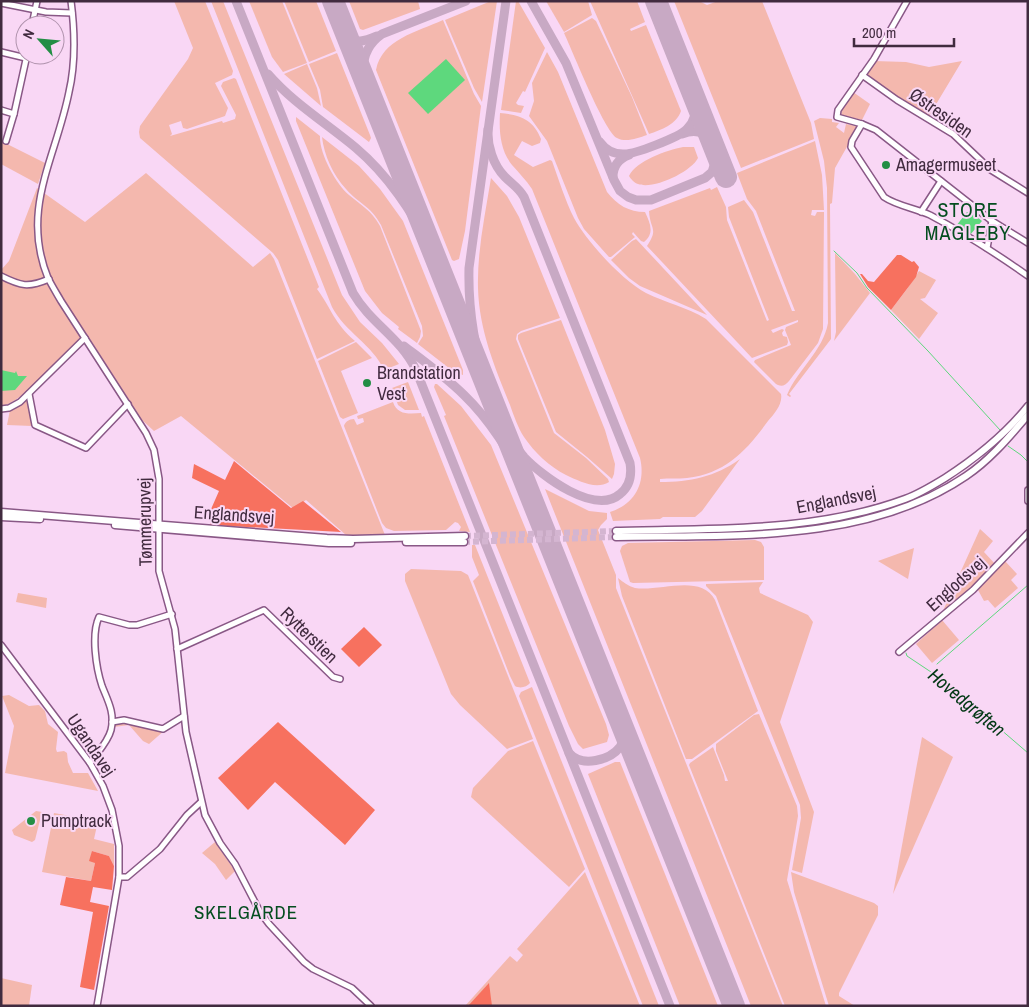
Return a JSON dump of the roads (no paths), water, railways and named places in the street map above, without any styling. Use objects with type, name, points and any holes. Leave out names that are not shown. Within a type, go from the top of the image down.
[{"type":"main road","name":"Englandsvej","points":[[1028,406],[1003,434],[982,453],[930,487],[906,499],[857,514],[807,523],[616,534],[747,535],[860,522],[910,506],[934,495],[966,476],[1008,438],[1028,415]]},
{"type":"main road","name":"Englandsvej","points":[[1,512],[329,543],[464,539]]},
{"type":"main road","name":"Englandsvej","points":[[1,517],[160,527]]},
{"type":"street","points":[[34,15],[37,1]]},
{"type":"street","name":"Tømmerupvej","points":[[70,1],[74,60],[70,92],[42,185],[38,208],[37,225],[41,253],[49,279],[61,301],[128,404],[154,450],[159,479],[159,571],[172,614],[190,756],[201,802],[211,828],[235,864],[269,924],[304,962],[313,969],[352,988],[371,1006]]},
{"type":"street","points":[[907,1],[879,50],[838,110],[838,119],[862,124],[878,131],[992,221],[1028,243]]},
{"type":"street","points":[[1,3],[35,10],[72,13]]},
{"type":"street","points":[[1,52],[15,55]]},
{"type":"street","points":[[6,141],[24,65]]},
{"type":"street","name":"Østresiden","points":[[862,75],[897,100],[953,134],[991,170],[1028,193]]},
{"type":"street","points":[[1,110],[14,114]]},
{"type":"street","points":[[862,124],[852,142],[851,148],[888,200],[922,212],[987,248],[1028,276]]},
{"type":"street","points":[[922,212],[941,181]]},
{"type":"street","points":[[987,248],[992,221]]},
{"type":"street","points":[[1,276],[16,283],[30,286],[49,279]]},
{"type":"street","points":[[1,409],[12,406],[29,394],[85,338]]},
{"type":"street","points":[[29,394],[35,425],[86,448],[128,404]]},
{"type":"street","points":[[1028,490],[1028,501]]},
{"type":"street","name":"Englodsvej","points":[[899,652],[973,590],[1028,533]]},
{"type":"street","name":"Rytterstien","points":[[177,649],[264,610],[333,677],[340,679]]},
{"type":"street","points":[[90,763],[109,735],[112,722],[111,706],[102,686],[97,660],[94,633],[99,618],[137,625],[172,614]]},
{"type":"street","name":"Ugandavej","points":[[1,645],[90,763],[103,786],[112,810],[119,846],[119,877],[97,1006]]},
{"type":"street","points":[[112,722],[124,720],[163,729],[184,716]]},
{"type":"street","points":[[119,877],[127,877],[160,849],[187,815],[201,802]]},
{"type":"waterway","points":[[834,251],[857,273],[867,288],[1000,430]]},
{"type":"waterway","points":[[1008,446],[1028,462]]},
{"type":"waterway","points":[[937,664],[1028,585]]},
{"type":"waterway","name":"Hovedgrøften","points":[[906,653],[907,656],[952,686],[1028,753]]},
{"type":"tunnel","points":[[465,536],[616,531]]},
{"type":"tunnel","points":[[464,542],[616,537]]},
{"type":"place","name":"Amagermuseet","points":[[886,165]]},
{"type":"place","name":"Brandstation Vest","points":[[367,383]]},
{"type":"place","name":"Pumptrack","points":[[31,821]]},
{"type":"district","name":"STORE MAGLEBY","points":[[968,222]]},
{"type":"district","name":"SKELGÅRDE","points":[[246,912]]}]
